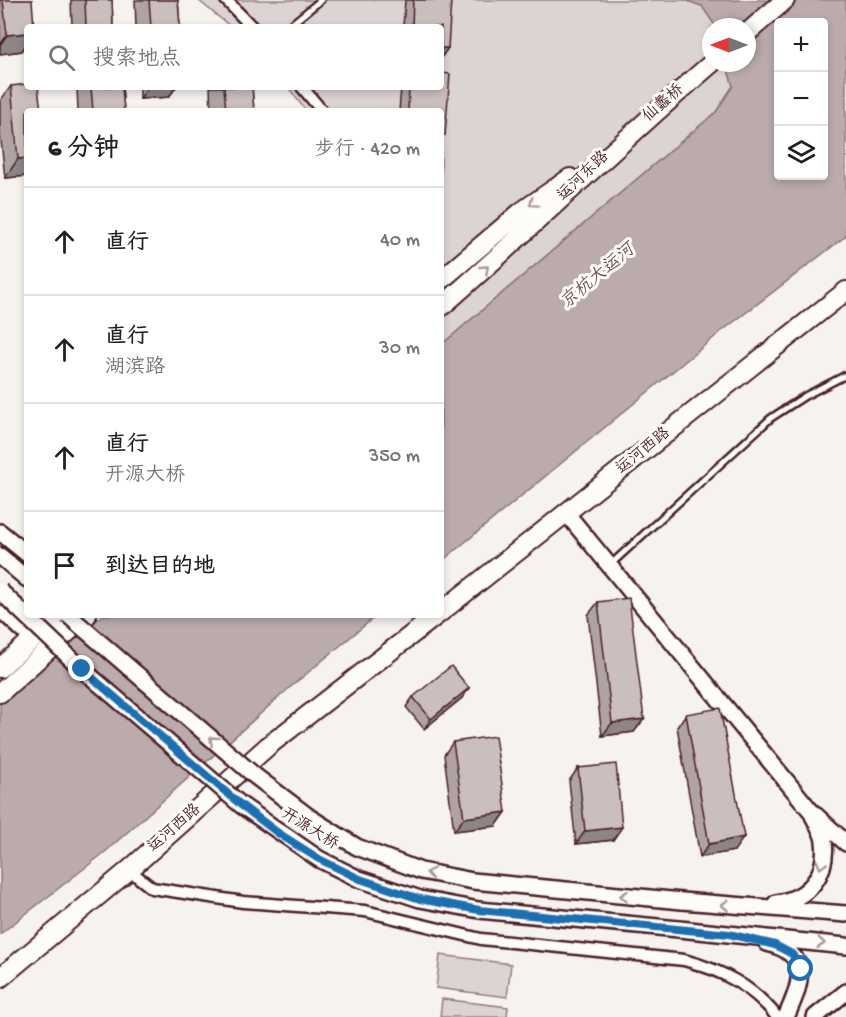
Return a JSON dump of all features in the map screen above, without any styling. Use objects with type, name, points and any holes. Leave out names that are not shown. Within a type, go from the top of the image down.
[{"type":"main road","points":[[756,25],[785,0]]},
{"type":"main road","name":"仙蠡桥","points":[[616,146],[702,72]]},
{"type":"main road","name":"运河东路","points":[[444,277],[521,212],[616,146]]},
{"type":"main road","name":"运河东路","points":[[444,304],[527,232],[616,146]]},
{"type":"main road","name":"运河西路","points":[[444,610],[846,291]]},
{"type":"main road","points":[[567,514],[810,810],[846,843]]},
{"type":"main road","points":[[0,532],[24,552]]},
{"type":"main road","points":[[0,556],[24,576]]},
{"type":"main road","name":"开源大桥","points":[[0,591],[24,614]]},
{"type":"main road","points":[[0,609],[34,640]]},
{"type":"main road","name":"开源大桥","points":[[28,618],[82,669],[241,805],[319,859],[360,879],[430,901],[479,910],[729,934]]},
{"type":"main road","points":[[0,668],[57,618]]},
{"type":"main road","points":[[71,618],[255,776],[309,817],[357,847],[421,871],[473,881],[846,914]]},
{"type":"main road","points":[[0,693],[84,618]]},
{"type":"main road","name":"运河西路","points":[[0,978],[129,870],[268,746],[433,618]]},
{"type":"main road","points":[[748,906],[791,901],[812,887],[824,865],[824,839],[810,810]]},
{"type":"main road","points":[[729,934],[846,946]]},
{"type":"main road","points":[[729,934],[775,945],[792,954],[801,969],[798,991],[786,1017]]},
{"type":"main road","points":[[815,1017],[846,992]]},
{"type":"street","points":[[226,0],[249,24]]},
{"type":"street","points":[[304,90],[320,108]]},
{"type":"street","points":[[129,870],[153,888],[243,902],[365,910],[481,939],[684,960],[714,968],[736,980],[758,996],[777,1017]]},
{"type":"lane","points":[[292,24],[321,0]]},
{"type":"lane","points":[[610,565],[771,418],[846,375]]},
{"type":"shaded area","points":[[198,0],[685,0],[702,6],[710,18],[702,18],[702,72],[729,72],[733,86],[716,112],[444,342],[444,108],[304,108],[290,90],[444,90],[444,24],[227,24]]},
{"type":"shaded area","points":[[440,955],[511,964],[507,997],[436,988]]},
{"type":"shaded area","points":[[442,999],[508,1007],[507,1017],[440,1017]]},
{"type":"water","name":"京杭大运河","points":[[685,0],[846,0],[846,236],[722,331],[444,560],[444,342],[716,112],[733,86],[729,72],[756,72],[756,18],[710,18],[702,6]]},
{"type":"water","points":[[99,618],[373,618],[287,690],[104,853],[0,934],[0,701]]},
{"type":"building","points":[[3,0],[32,0],[34,24],[24,24],[24,33],[7,35]]},
{"type":"building","points":[[85,0],[112,0],[113,24],[86,24]]},
{"type":"building","points":[[149,0],[178,0],[180,24],[151,24]]},
{"type":"building","points":[[413,0],[451,0],[448,48],[444,48],[444,24],[412,24]]},
{"type":"building","points":[[444,73],[450,74],[445,135],[444,108],[408,108],[409,90],[444,90]]},
{"type":"building","points":[[24,84],[24,90],[38,90],[41,108],[24,108],[24,158],[18,159],[11,86]]},
{"type":"building","points":[[91,90],[122,90],[124,108],[93,108]]},
{"type":"building","points":[[224,90],[252,90],[254,108],[226,108]]},
{"type":"building","points":[[629,598],[644,719],[612,723],[598,602]]},
{"type":"building","points":[[451,666],[469,688],[431,719],[413,697]]},
{"type":"building","points":[[720,708],[744,837],[709,844],[686,714]]},
{"type":"building","points":[[495,736],[506,812],[464,818],[453,742]]},
{"type":"building","points":[[616,764],[622,827],[585,831],[578,768]]},
{"type":"route","points":[[82,669],[241,805],[278,833],[319,859],[360,879],[420,899],[479,910],[729,934],[775,945],[792,954],[801,969]]}]
